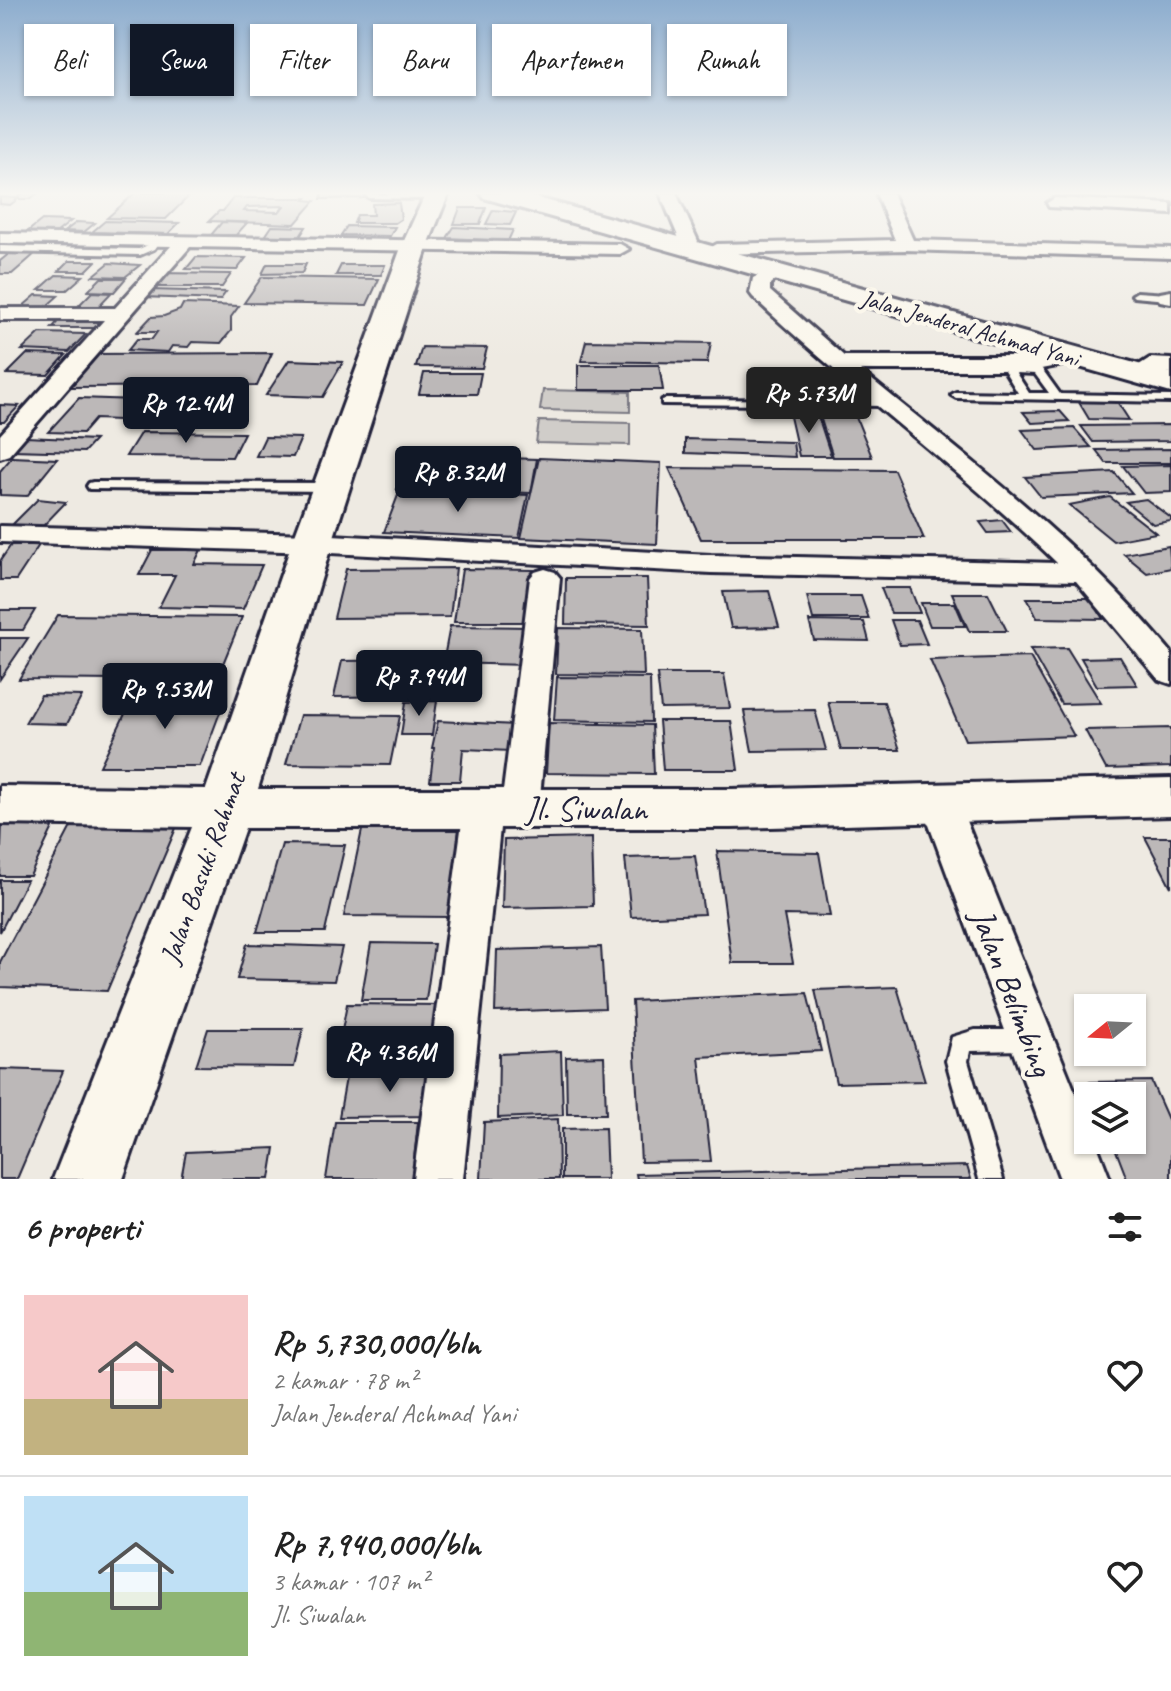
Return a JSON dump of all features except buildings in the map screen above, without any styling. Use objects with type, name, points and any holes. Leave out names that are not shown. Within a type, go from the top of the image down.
[{"type":"highway","name":"Jalan Jenderal Achmad Yani","points":[[672,248],[767,277],[1063,354],[1166,371]]},
{"type":"highway","name":"Jalan Jenderal Achmad Yani","points":[[714,248],[1166,371]]},
{"type":"street","points":[[0,450],[179,248]]},
{"type":"street","name":"Jalan Basuki Rahmat","points":[[88,1179],[225,810],[312,543],[414,248]]},
{"type":"street","points":[[570,248],[620,249]]},
{"type":"street","points":[[717,249],[763,248]]},
{"type":"street","points":[[997,248],[1171,253]]},
{"type":"street","points":[[767,277],[760,293],[886,403],[959,461],[1084,572],[1171,673]]},
{"type":"street","points":[[0,314],[120,314]]},
{"type":"street","points":[[839,363],[1036,363],[1054,360],[1063,354]]},
{"type":"street","points":[[0,534],[312,543],[711,564],[1084,572]]},
{"type":"street","points":[[438,1179],[545,578]]},
{"type":"street","name":"Jl. Siwalan","points":[[0,805],[225,810],[941,806],[1171,797]]},
{"type":"street","name":"Jalan Belimbing","points":[[941,806],[1085,1179]]},
{"type":"lane","points":[[0,249],[143,252],[147,248]]},
{"type":"lane","points":[[1137,295],[1169,297]]},
{"type":"lane","points":[[1025,396],[1009,370],[1038,371],[1057,397]]},
{"type":"lane","points":[[956,395],[1171,399]]},
{"type":"lane","points":[[666,402],[886,403]]},
{"type":"lane","points":[[93,486],[332,487]]},
{"type":"lane","points":[[991,1179],[957,1061],[957,1051],[960,1044],[975,1040],[1031,1040]]},
{"type":"shaded area","points":[[543,390],[630,392],[630,412],[540,410]]},
{"type":"shaded area","points":[[539,421],[630,423],[630,445],[536,443]]}]
